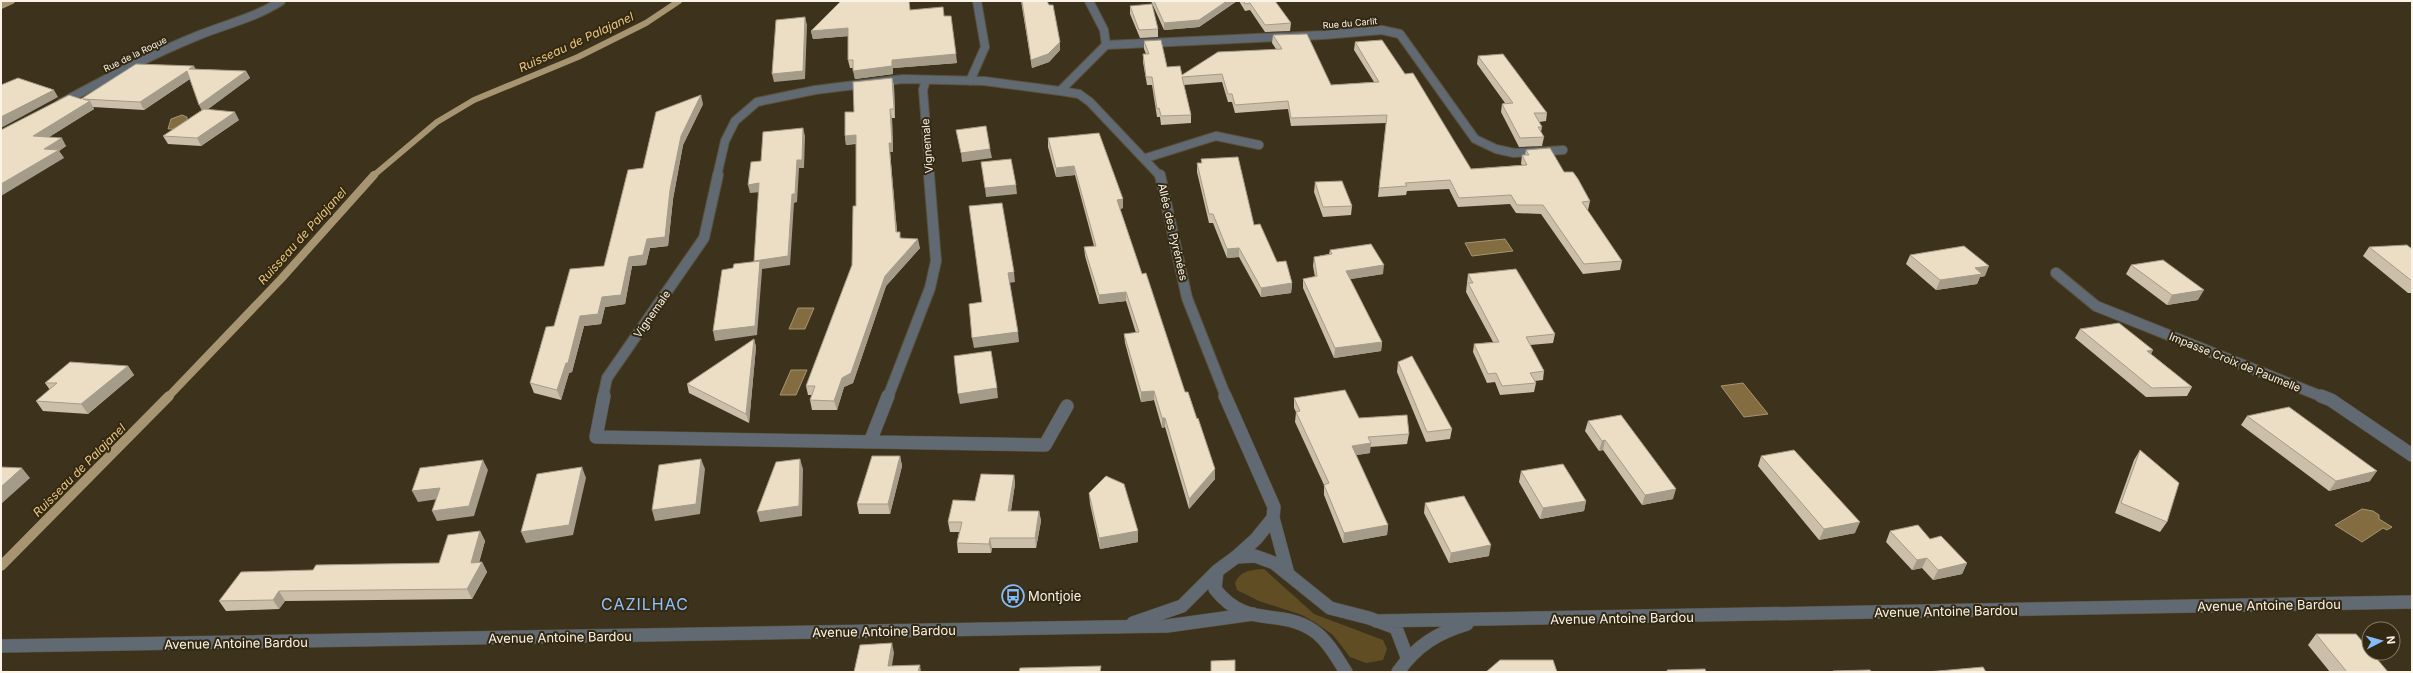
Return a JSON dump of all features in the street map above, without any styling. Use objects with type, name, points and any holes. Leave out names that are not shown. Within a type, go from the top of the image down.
[{"type":"street","name":"Rue de la Roque","points":[[51,108],[140,61],[200,35],[238,24],[268,10],[281,1]]},
{"type":"street","points":[[970,81],[985,46],[977,1]]},
{"type":"street","points":[[1060,91],[1106,45],[1104,30],[1089,1]]},
{"type":"street","name":"Rue du Carlit","points":[[1106,45],[1323,35],[1382,30],[1400,34],[1456,115],[1475,139],[1496,149],[1514,154],[1563,150]]},
{"type":"street","name":"Vignemale","points":[[1060,91],[970,81],[903,79],[815,90],[757,102],[735,121],[725,141],[704,238],[607,378],[596,437],[1045,445],[1067,406]]},
{"type":"street","name":"Vignemale","points":[[870,442],[930,288],[936,261],[923,90],[926,80]]},
{"type":"street","name":"Allée des Pyrénées","points":[[1060,91],[1079,94],[1090,102],[1146,158],[1160,175],[1187,298],[1224,393],[1265,483],[1274,507],[1273,518],[1288,574]]},
{"type":"street","points":[[1146,158],[1216,136],[1259,145]]},
{"type":"street","name":"Impasse Croix de Paumelle","points":[[2056,272],[2096,306],[2331,400],[2412,455]]},
{"type":"street","points":[[1236,557],[1256,539],[1273,518]]},
{"type":"street","points":[[1236,557],[1255,556],[1274,563],[1330,608],[1396,628],[1408,657]]},
{"type":"street","name":"Avenue Antoine Bardou","points":[[1118,627],[1161,615],[1182,606],[1216,570],[1236,557]]},
{"type":"street","points":[[1216,570],[1215,589],[1230,605],[1253,614],[1284,618],[1314,631],[1336,656],[1346,672]]},
{"type":"street","name":"Avenue Antoine Bardou","points":[[1376,621],[2412,602]]},
{"type":"street","name":"Avenue Antoine Bardou","points":[[1,646],[1167,626],[1253,614]]},
{"type":"street","name":"Avenue Antoine Bardou","points":[[1398,672],[1408,657],[1440,631],[1479,620]]},
{"type":"street","points":[[1336,656],[1339,672]]},
{"type":"shaded area","points":[[182,115],[187,117],[187,122],[177,129],[168,129],[171,119]]},
{"type":"shaded area","points":[[1505,239],[1513,251],[1472,256],[1465,243]]},
{"type":"shaded area","points":[[798,308],[814,308],[805,329],[789,329]]},
{"type":"shaded area","points":[[791,370],[807,370],[796,395],[780,395]]},
{"type":"shaded area","points":[[1743,383],[1768,414],[1744,417],[1721,386]]},
{"type":"shaded area","points":[[2362,509],[2373,511],[2379,515],[2379,519],[2392,527],[2387,530],[2383,528],[2362,542],[2335,525]]},
{"type":"shaded area","points":[[1264,569],[1314,614],[1383,640],[1387,649],[1383,660],[1366,663],[1350,657],[1333,635],[1316,623],[1302,615],[1259,601],[1237,590],[1235,583],[1240,575],[1251,570]]},
{"type":"building","points":[[841,1],[909,1],[910,10],[943,7],[944,16],[951,16],[956,54],[892,60],[892,66],[853,71],[853,60],[848,60],[848,28],[811,31]]},
{"type":"building","points":[[1022,1],[1047,1],[1049,5],[1053,5],[1060,42],[1048,54],[1031,60]]},
{"type":"building","points":[[1154,1],[1227,1],[1199,20],[1164,23]]},
{"type":"building","points":[[1244,1],[1275,1],[1291,23],[1265,25],[1250,3],[1245,4]]},
{"type":"building","points":[[1152,4],[1158,29],[1139,30],[1130,6]]},
{"type":"building","points":[[805,17],[803,71],[772,74],[776,20]]},
{"type":"building","points":[[1307,34],[1331,85],[1379,82],[1355,42],[1382,40],[1405,74],[1413,73],[1471,169],[1527,165],[1522,155],[1529,155],[1526,150],[1550,148],[1564,172],[1573,172],[1578,179],[1590,201],[1582,202],[1622,261],[1584,264],[1543,205],[1517,205],[1511,195],[1459,198],[1450,180],[1405,183],[1407,186],[1379,188],[1387,115],[1291,118],[1288,101],[1235,105],[1232,94],[1228,94],[1222,74],[1182,77],[1191,115],[1161,116],[1159,108],[1157,109],[1152,77],[1146,77],[1143,54],[1149,54],[1144,41],[1161,40],[1167,67],[1180,66],[1182,75],[1218,52],[1282,49],[1273,35]]},
{"type":"building","points":[[1503,54],[1547,113],[1534,113],[1542,127],[1538,127],[1544,137],[1520,138],[1502,104],[1513,103],[1478,56]]},
{"type":"building","points":[[136,64],[194,66],[189,69],[246,71],[199,105],[187,71],[140,102],[83,99],[90,101],[33,136],[62,138],[44,149],[59,150],[1,184],[1,130],[69,95],[81,99]]},
{"type":"building","points":[[18,78],[54,90],[1,117],[1,85]]},
{"type":"building","points":[[892,78],[894,109],[890,109],[892,143],[889,143],[896,232],[900,232],[900,238],[918,239],[885,276],[851,373],[842,378],[834,401],[810,400],[815,386],[806,386],[852,265],[853,206],[856,206],[856,135],[845,136],[845,112],[854,112],[853,82]]},
{"type":"building","points":[[701,95],[681,136],[670,190],[665,237],[647,239],[643,255],[629,257],[621,295],[602,297],[598,314],[580,316],[568,363],[566,363],[557,390],[530,383],[546,327],[554,326],[570,269],[604,266],[628,170],[643,168],[656,112]]},
{"type":"building","points":[[204,109],[235,112],[197,138],[163,136]]},
{"type":"building","points":[[986,126],[990,149],[961,153],[956,130]]},
{"type":"building","points":[[803,128],[802,160],[797,160],[795,194],[792,194],[788,256],[754,261],[759,183],[748,185],[751,162],[761,161],[763,132]]},
{"type":"building","points":[[1099,133],[1123,199],[1117,200],[1142,274],[1146,273],[1185,392],[1188,392],[1215,469],[1189,499],[1165,418],[1162,418],[1154,391],[1141,392],[1124,334],[1139,332],[1126,292],[1099,295],[1084,247],[1096,246],[1074,166],[1056,168],[1048,138]]},
{"type":"building","points":[[1238,157],[1254,225],[1260,224],[1277,262],[1286,261],[1292,283],[1261,288],[1239,248],[1227,249],[1213,214],[1209,214],[1197,163],[1202,163],[1201,159]]},
{"type":"building","points":[[1011,159],[1016,185],[985,188],[981,162]]},
{"type":"building","points":[[1342,181],[1352,206],[1323,207],[1315,182]]},
{"type":"building","points":[[1002,203],[1014,272],[1008,273],[1018,332],[972,338],[969,304],[982,302],[969,206]]},
{"type":"building","points":[[1371,244],[1384,265],[1346,271],[1382,342],[1335,348],[1303,279],[1317,276],[1314,257],[1332,254],[1330,250]]},
{"type":"building","points":[[2407,245],[2412,249],[2412,281],[2369,247]]},
{"type":"building","points":[[1964,246],[1989,266],[1975,268],[1982,274],[1940,280],[1910,255]]},
{"type":"building","points":[[2163,260],[2204,290],[2172,295],[2131,265]]},
{"type":"building","points":[[760,261],[755,326],[713,331],[722,270],[733,268],[734,264]]},
{"type":"building","points":[[1516,269],[1555,334],[1526,337],[1544,371],[1530,373],[1536,383],[1502,386],[1496,373],[1488,374],[1474,344],[1499,342],[1468,283],[1473,283],[1468,274]]},
{"type":"building","points":[[2119,323],[2153,350],[2147,351],[2192,387],[2152,388],[2080,329]]},
{"type":"building","points":[[754,339],[746,414],[687,384]]},
{"type":"building","points":[[991,351],[997,388],[958,394],[954,356]]},
{"type":"building","points":[[1412,356],[1452,429],[1427,432],[1398,362]]},
{"type":"building","points":[[70,362],[128,366],[81,404],[36,401],[57,383],[45,383]]},
{"type":"building","points":[[1345,390],[1359,418],[1407,415],[1409,434],[1368,437],[1371,443],[1352,446],[1388,525],[1344,533],[1324,485],[1329,483],[1296,412],[1300,411],[1294,398]]},
{"type":"building","points":[[2289,407],[2377,471],[2336,481],[2247,416]]},
{"type":"building","points":[[1621,415],[1676,489],[1645,495],[1605,440],[1602,441],[1588,421]]},
{"type":"building","points":[[1794,450],[1860,522],[1824,529],[1761,456]]},
{"type":"building","points":[[2140,450],[2179,483],[2167,522],[2121,503]]},
{"type":"building","points":[[872,456],[900,456],[888,504],[857,504]]},
{"type":"building","points":[[701,459],[696,504],[652,510],[659,465]]},
{"type":"building","points":[[800,459],[799,506],[757,512],[776,462]]},
{"type":"building","points":[[483,460],[469,506],[432,511],[440,488],[412,491],[420,468]]},
{"type":"building","points":[[1563,464],[1586,501],[1543,508],[1521,471]]},
{"type":"building","points":[[1,467],[22,468],[1,487]]},
{"type":"building","points":[[582,467],[569,525],[521,532],[537,474]]},
{"type":"building","points":[[981,474],[1014,475],[1008,511],[1039,511],[1035,538],[990,538],[989,544],[957,543],[962,522],[948,522],[953,500],[975,501]]},
{"type":"building","points":[[1106,476],[1124,484],[1138,531],[1099,538],[1089,493]]},
{"type":"building","points":[[1464,496],[1491,545],[1451,553],[1425,503]]},
{"type":"building","points":[[1918,525],[1930,539],[1941,536],[1967,563],[1938,570],[1927,558],[1917,560],[1890,531]]},
{"type":"building","points":[[480,531],[471,563],[482,562],[467,589],[279,591],[273,600],[219,601],[241,572],[313,570],[316,565],[439,563],[448,535]]},
{"type":"building","points":[[2316,634],[2356,634],[2361,640],[2361,661],[2379,661],[2388,672],[2347,672]]},
{"type":"building","points":[[892,643],[888,666],[920,665],[918,672],[854,672],[860,645]]},
{"type":"building","points":[[1235,660],[1235,672],[1211,672],[1211,661]]},
{"type":"building","points":[[1500,660],[1553,660],[1557,672],[1486,672]]},
{"type":"building","points":[[1101,666],[1100,672],[1019,672],[1020,668]]},
{"type":"building","points":[[1983,667],[1986,672],[1927,672]]},
{"type":"building","points":[[1705,669],[1706,672],[1668,672],[1667,670]]},
{"type":"building","points":[[1870,670],[1871,672],[1833,671]]},
{"type":"waterway","points":[[1,6],[12,1]]},
{"type":"waterway","name":"Ruisseau de Palajanel","points":[[373,176],[437,122],[474,100],[578,57],[646,23],[679,1]]},
{"type":"waterway","name":"Ruisseau de Palajanel","points":[[168,397],[281,279],[373,176]]},
{"type":"waterway","name":"Ruisseau de Palajanel","points":[[1,566],[169,396]]},
{"type":"place","name":"Montjoie","points":[[1013,596]]},
{"type":"district","name":"CAZILHAC","points":[[645,604]]}]
